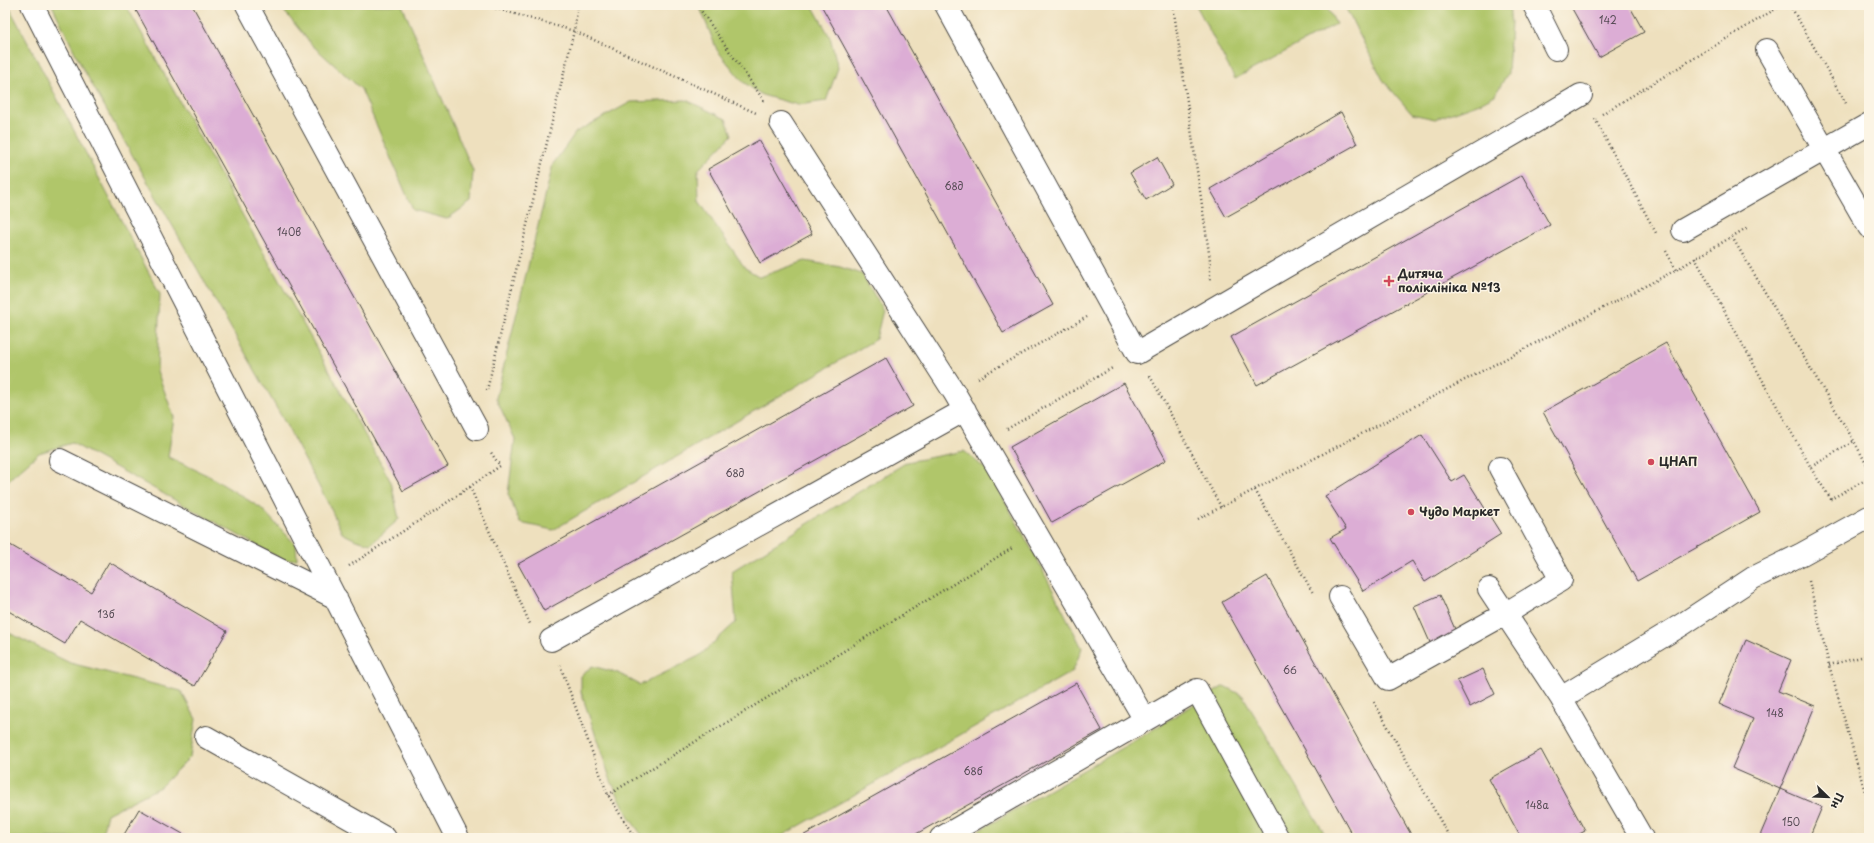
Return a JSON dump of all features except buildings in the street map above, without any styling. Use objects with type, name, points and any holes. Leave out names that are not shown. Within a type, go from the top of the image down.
[{"type":"lane","points":[[32,5],[458,838]]},
{"type":"lane","points":[[247,5],[477,429]]},
{"type":"lane","points":[[946,5],[1137,353],[1581,95]]},
{"type":"lane","points":[[1534,5],[1556,49]]},
{"type":"lane","points":[[1766,50],[1869,226]]},
{"type":"lane","points":[[781,123],[954,392],[1145,720]]},
{"type":"lane","points":[[1682,230],[1865,127]]},
{"type":"lane","points":[[551,640],[964,410]]},
{"type":"lane","points":[[60,460],[331,589]]},
{"type":"lane","points":[[1340,597],[1388,679],[1506,614],[1561,580],[1500,468]]},
{"type":"lane","points":[[1561,698],[1683,624],[1752,578],[1802,554],[1869,517]]},
{"type":"lane","points":[[1489,589],[1561,698],[1642,838]]},
{"type":"lane","points":[[941,838],[1197,690],[1278,838]]},
{"type":"lane","points":[[206,737],[386,838]]},
{"type":"path","points":[[484,5],[574,31],[781,123]]},
{"type":"path","points":[[331,589],[500,466],[477,429],[574,31],[578,5]]},
{"type":"path","points":[[696,5],[781,123]]},
{"type":"path","points":[[1173,5],[1210,260],[1209,311]]},
{"type":"path","points":[[1594,119],[1782,5]]},
{"type":"path","points":[[1790,5],[1865,127]]},
{"type":"path","points":[[1581,95],[1658,236]]},
{"type":"path","points":[[1198,519],[1676,270],[1732,236],[1854,441],[1869,469]]},
{"type":"path","points":[[1665,249],[1676,270]]},
{"type":"path","points":[[1695,258],[1811,467],[1831,499],[1869,478]]},
{"type":"path","points":[[954,392],[1110,304]]},
{"type":"path","points":[[983,442],[1137,353],[1221,507]]},
{"type":"path","points":[[1811,467],[1854,441]]},
{"type":"path","points":[[470,487],[531,625],[551,640],[608,795],[635,838]]},
{"type":"path","points":[[608,795],[1036,533]]},
{"type":"path","points":[[1802,554],[1829,665],[1869,806]]},
{"type":"path","points":[[1829,665],[1869,656]]},
{"type":"green space","points":[[5,5],[8,5],[160,294],[157,371],[174,417],[168,457],[209,476],[261,508],[296,545],[297,559],[283,560],[72,443],[39,453],[5,483]]},
{"type":"green space","points":[[52,5],[126,5],[391,482],[399,519],[371,544],[356,540],[342,533],[330,507],[284,421],[82,67]]},
{"type":"green space","points":[[279,5],[402,5],[473,171],[471,202],[447,219],[413,210],[361,89],[312,45]]},
{"type":"green space","points":[[699,5],[812,5],[830,37],[838,68],[826,101],[798,105],[762,95],[743,82],[717,50]]},
{"type":"green space","points":[[1196,5],[1326,5],[1336,24],[1235,79]]},
{"type":"green space","points":[[1344,5],[1509,5],[1511,23],[1508,73],[1495,95],[1480,103],[1435,119],[1412,114],[1383,80]]},
{"type":"green space","points":[[686,100],[726,119],[732,135],[698,170],[699,201],[745,268],[760,277],[805,261],[840,267],[862,274],[883,310],[876,339],[553,530],[520,523],[508,494],[515,439],[496,398],[553,164],[576,132],[631,102]]},
{"type":"green space","points":[[964,451],[988,471],[1037,559],[1082,648],[1073,671],[778,838],[644,838],[630,819],[611,781],[581,692],[581,676],[592,666],[618,673],[640,685],[699,656],[736,622],[732,571],[907,462]]},
{"type":"green space","points":[[5,631],[70,663],[181,691],[196,719],[190,757],[160,787],[107,814],[101,838],[5,838]]},
{"type":"green space","points":[[1224,686],[1243,696],[1327,838],[966,838],[1144,735]]},
{"type":"tram line","points":[[1866,5],[1869,10]]},
{"type":"place","name":"Дитяча поліклініка №13","points":[[1389,281]]},
{"type":"place","name":"ЦНАП","points":[[1651,462]]},
{"type":"place","name":"Чудо Маркет","points":[[1411,512]]}]
